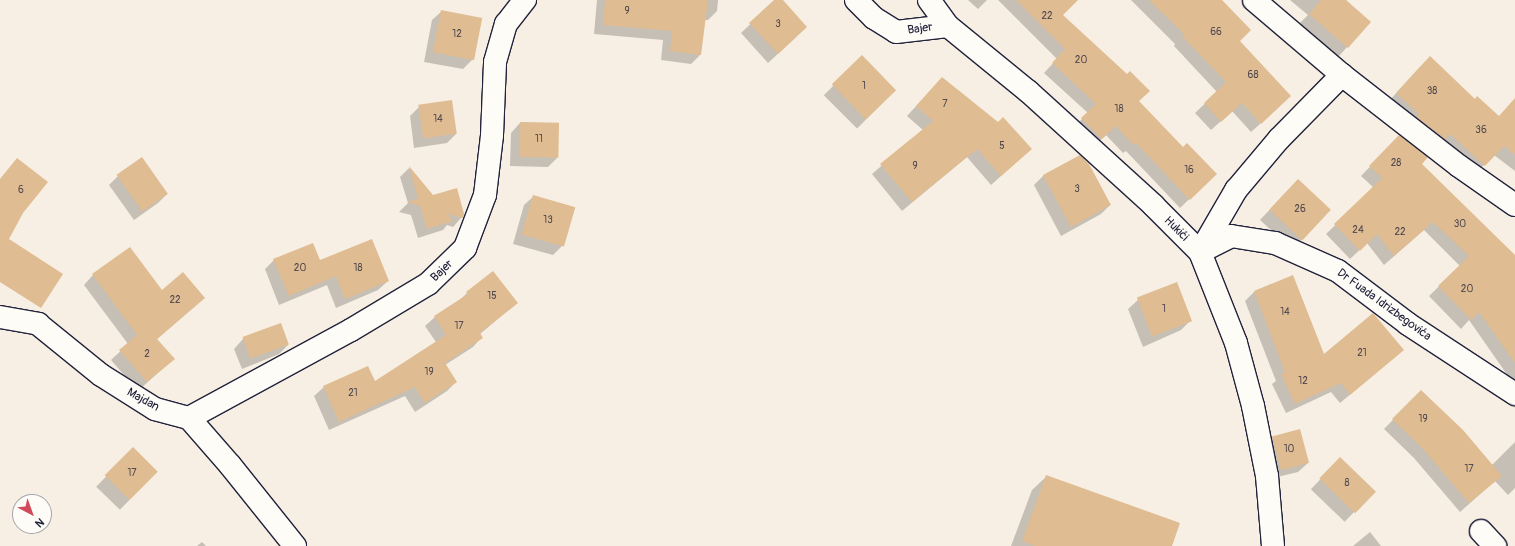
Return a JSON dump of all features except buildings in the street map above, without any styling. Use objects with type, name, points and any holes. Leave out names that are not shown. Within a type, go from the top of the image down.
[{"type":"street","name":"Bajer","points":[[189,418],[351,330],[428,284],[465,248],[485,195],[492,134],[495,62],[506,24],[525,0]]},
{"type":"street","name":"Bajer","points":[[856,0],[874,18],[896,32],[948,26]]},
{"type":"street","name":"Hukići","points":[[928,0],[948,26],[1029,92],[1153,205],[1200,252],[1236,343],[1253,406],[1267,476],[1273,546]]},
{"type":"street","points":[[1254,0],[1342,75],[1459,166],[1515,205]]},
{"type":"street","points":[[1200,252],[1236,190],[1279,139],[1342,75]]},
{"type":"street","name":"Dr Fuada Idrizbegovića","points":[[1200,252],[1231,236],[1275,243],[1338,271],[1408,324],[1515,394]]},
{"type":"street","name":"Majdan","points":[[0,317],[38,324],[101,375],[155,410],[189,418]]},
{"type":"street","points":[[189,418],[230,465],[295,546]]}]
